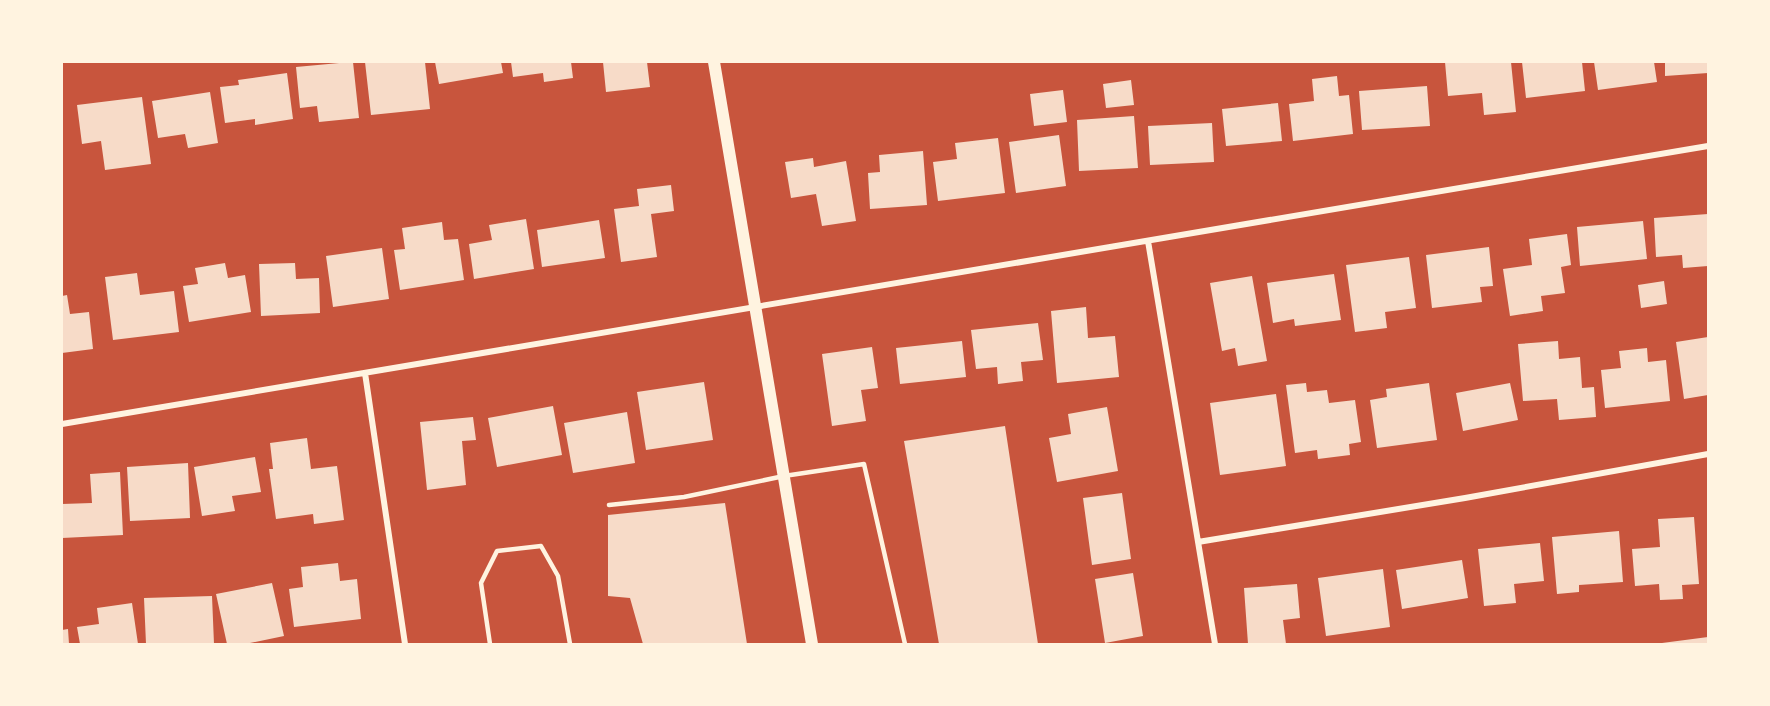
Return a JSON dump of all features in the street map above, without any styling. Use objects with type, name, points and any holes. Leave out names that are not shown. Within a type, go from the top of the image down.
[{"type":"main road","points":[[714,62],[812,645]]},
{"type":"street","points":[[62,424],[1708,146]]},
{"type":"street","points":[[1148,241],[1215,645]]},
{"type":"street","points":[[365,373],[405,645]]},
{"type":"street","points":[[1198,542],[1465,498],[1708,454]]},
{"type":"lane","points":[[609,505],[684,497],[784,476],[864,464],[905,645]]},
{"type":"lane","points":[[490,645],[481,583],[497,551],[541,546],[558,576],[570,645]]},
{"type":"building","points":[[353,62],[359,118],[319,122],[317,106],[300,108],[296,67]]},
{"type":"building","points":[[365,62],[425,62],[430,109],[371,115]]},
{"type":"building","points":[[435,62],[501,62],[503,73],[439,84]]},
{"type":"building","points":[[511,62],[571,62],[573,78],[544,82],[543,73],[513,77]]},
{"type":"building","points":[[603,62],[647,62],[650,87],[606,92]]},
{"type":"building","points":[[1445,62],[1511,62],[1516,112],[1484,115],[1482,93],[1448,96]]},
{"type":"building","points":[[1522,62],[1582,62],[1585,91],[1526,98]]},
{"type":"building","points":[[1594,62],[1654,62],[1657,82],[1598,90]]},
{"type":"building","points":[[1665,62],[1708,62],[1708,73],[1665,76]]},
{"type":"building","points":[[287,73],[293,119],[255,125],[255,119],[225,123],[220,87],[239,85],[238,80]]},
{"type":"building","points":[[1337,76],[1339,96],[1349,95],[1353,134],[1293,141],[1289,104],[1314,101],[1312,79]]},
{"type":"building","points":[[1131,80],[1134,105],[1106,108],[1103,84]]},
{"type":"building","points":[[1427,86],[1430,126],[1362,130],[1359,91]]},
{"type":"building","points":[[1063,90],[1067,122],[1034,126],[1030,94]]},
{"type":"building","points":[[210,92],[218,143],[188,148],[185,134],[158,138],[152,101]]},
{"type":"building","points":[[142,97],[151,164],[105,170],[101,141],[82,144],[77,105]]},
{"type":"building","points":[[1278,103],[1282,141],[1226,146],[1222,109]]},
{"type":"building","points":[[1134,116],[1138,168],[1079,171],[1077,120]]},
{"type":"building","points":[[1212,123],[1214,162],[1150,165],[1148,126]]},
{"type":"building","points":[[1059,135],[1066,186],[1016,193],[1009,142]]},
{"type":"building","points":[[998,138],[1005,193],[938,201],[933,162],[957,159],[955,143]]},
{"type":"building","points":[[923,151],[927,205],[870,209],[868,173],[880,172],[879,155]]},
{"type":"building","points":[[813,158],[814,167],[846,161],[856,221],[822,226],[816,194],[791,198],[785,162]]},
{"type":"building","points":[[671,185],[674,211],[651,214],[657,257],[621,262],[614,209],[639,206],[637,189]]},
{"type":"building","points":[[1708,214],[1708,266],[1683,268],[1682,255],[1656,257],[1654,218]]},
{"type":"building","points":[[526,219],[534,269],[474,279],[469,244],[492,240],[489,225]]},
{"type":"building","points":[[599,220],[605,258],[542,267],[537,230]]},
{"type":"building","points":[[1643,221],[1647,259],[1580,266],[1577,227]]},
{"type":"building","points":[[442,222],[444,240],[458,239],[464,280],[400,290],[394,250],[405,249],[402,228]]},
{"type":"building","points":[[1567,234],[1571,265],[1561,267],[1565,293],[1541,296],[1543,311],[1510,316],[1503,269],[1532,265],[1529,239]]},
{"type":"building","points":[[1489,247],[1493,286],[1480,287],[1482,302],[1432,308],[1426,255]]},
{"type":"building","points":[[382,248],[389,299],[333,307],[326,256]]},
{"type":"building","points":[[1409,257],[1416,308],[1385,312],[1387,328],[1355,332],[1346,265]]},
{"type":"building","points":[[225,263],[228,278],[245,275],[251,312],[189,322],[183,286],[198,284],[195,268]]},
{"type":"building","points":[[295,263],[296,279],[319,278],[320,313],[261,316],[259,264]]},
{"type":"building","points":[[137,273],[140,295],[174,291],[179,332],[113,340],[105,277]]},
{"type":"building","points":[[1334,274],[1341,320],[1295,326],[1294,319],[1273,323],[1267,283]]},
{"type":"building","points":[[1252,276],[1267,361],[1238,366],[1235,348],[1222,351],[1210,283]]},
{"type":"building","points":[[1664,281],[1667,304],[1641,308],[1638,285]]},
{"type":"building","points":[[67,295],[70,314],[89,312],[93,349],[62,353],[62,296]]},
{"type":"building","points":[[1086,307],[1088,338],[1115,336],[1119,377],[1057,383],[1051,311]]},
{"type":"building","points":[[1038,323],[1043,360],[1021,362],[1023,381],[998,384],[997,367],[976,369],[971,330]]},
{"type":"building","points":[[1708,337],[1708,395],[1684,399],[1676,342]]},
{"type":"building","points":[[962,341],[966,377],[900,384],[896,348]]},
{"type":"building","points":[[1558,341],[1559,359],[1580,357],[1582,388],[1594,387],[1596,417],[1559,420],[1557,399],[1523,401],[1518,344]]},
{"type":"building","points":[[872,347],[878,388],[861,390],[866,421],[832,426],[822,354]]},
{"type":"building","points":[[1647,348],[1648,362],[1666,360],[1670,401],[1605,408],[1601,370],[1621,368],[1619,351]]},
{"type":"building","points":[[704,382],[713,440],[646,450],[637,392]]},
{"type":"building","points":[[1306,383],[1307,392],[1327,390],[1329,403],[1355,400],[1361,442],[1349,444],[1350,455],[1318,459],[1317,450],[1295,453],[1286,385]]},
{"type":"building","points":[[1429,383],[1437,440],[1377,448],[1370,400],[1387,397],[1386,389]]},
{"type":"building","points":[[1510,383],[1518,420],[1463,431],[1456,393]]},
{"type":"building","points":[[1276,394],[1286,466],[1220,475],[1210,403]]},
{"type":"building","points":[[553,406],[562,455],[497,467],[488,418]]},
{"type":"building","points":[[1107,407],[1118,471],[1057,482],[1049,438],[1071,434],[1068,414]]},
{"type":"building","points":[[627,412],[635,463],[573,473],[564,423]]},
{"type":"building","points":[[473,417],[476,440],[462,441],[466,485],[427,490],[420,422]]},
{"type":"building","points":[[1005,426],[1038,644],[939,644],[904,441]]},
{"type":"building","points":[[307,438],[311,469],[337,466],[344,520],[314,524],[313,514],[276,519],[269,469],[273,469],[270,443]]},
{"type":"building","points":[[255,457],[261,492],[232,496],[235,511],[202,516],[194,467]]},
{"type":"building","points":[[188,463],[190,518],[130,521],[127,467]]},
{"type":"building","points":[[120,472],[123,535],[62,538],[62,504],[92,503],[90,474]]},
{"type":"building","points":[[1122,493],[1131,559],[1092,565],[1083,498]]},
{"type":"building","points":[[725,503],[747,644],[643,644],[630,598],[608,596],[608,515]]},
{"type":"building","points":[[1694,517],[1699,584],[1682,585],[1683,599],[1660,600],[1659,584],[1635,586],[1632,549],[1660,547],[1658,519]]},
{"type":"building","points":[[1619,531],[1623,582],[1579,585],[1579,592],[1557,594],[1552,537]]},
{"type":"building","points":[[1540,543],[1544,581],[1514,584],[1516,603],[1484,606],[1478,549]]},
{"type":"building","points":[[1462,560],[1468,598],[1402,609],[1396,570]]},
{"type":"building","points":[[338,563],[340,581],[357,579],[361,619],[294,627],[289,589],[303,587],[301,567]]},
{"type":"building","points":[[1383,569],[1390,627],[1326,636],[1318,578]]},
{"type":"building","points":[[1133,573],[1143,636],[1105,643],[1095,579]]},
{"type":"building","points":[[272,583],[284,636],[245,644],[227,644],[216,594]]},
{"type":"building","points":[[1297,584],[1300,618],[1283,620],[1286,644],[1248,644],[1244,588]]},
{"type":"building","points":[[212,596],[214,644],[146,644],[144,598]]},
{"type":"building","points":[[132,603],[138,644],[80,644],[77,627],[99,624],[97,608]]},
{"type":"building","points":[[68,629],[69,644],[62,644],[62,630]]},
{"type":"building","points":[[1708,637],[1708,644],[1662,644],[1662,643]]}]
